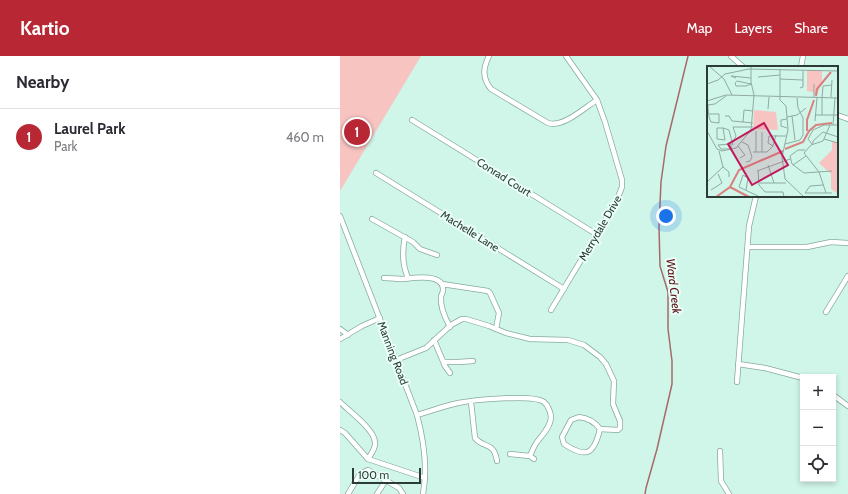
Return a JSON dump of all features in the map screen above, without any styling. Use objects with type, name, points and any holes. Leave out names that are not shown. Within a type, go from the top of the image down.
[{"type":"street","points":[[489,56],[484,66],[484,73],[486,83],[491,89],[548,123],[552,124],[564,122],[597,100]]},
{"type":"street","name":"Merrydale Drive","points":[[551,310],[616,202],[622,187],[620,172],[597,100],[566,56]]},
{"type":"street","points":[[731,56],[742,66]]},
{"type":"street","points":[[801,66],[803,56]]},
{"type":"street","points":[[838,115],[848,119]]},
{"type":"street","name":"Conrad Court","points":[[412,120],[596,234]]},
{"type":"street","name":"Machelle Lane","points":[[376,173],[564,289]]},
{"type":"street","points":[[737,382],[749,226],[756,197]]},
{"type":"street","name":"Manning Road","points":[[340,216],[417,415],[424,445],[425,478],[423,494]]},
{"type":"street","points":[[372,219],[405,237],[420,249],[437,255]]},
{"type":"street","points":[[405,237],[402,252],[404,268],[408,278]]},
{"type":"street","points":[[748,247],[807,247],[831,242],[848,243]]},
{"type":"street","points":[[826,312],[848,276]]},
{"type":"street","points":[[384,278],[402,279],[430,277],[442,284],[488,291],[499,313],[496,329]]},
{"type":"street","points":[[442,284],[444,290],[441,298],[443,315],[450,327]]},
{"type":"street","points":[[340,339],[380,318]]},
{"type":"street","points":[[396,360],[421,350],[462,319],[489,326],[530,340],[568,340],[584,345],[600,357],[606,364],[614,381],[613,404],[621,425],[618,430],[600,429],[594,422],[585,418],[574,418],[568,425],[562,438],[564,444],[574,450],[582,452],[589,451],[596,444],[600,429]]},
{"type":"street","points":[[340,329],[348,335]]},
{"type":"street","points":[[434,340],[450,373]]},
{"type":"street","points":[[444,362],[473,361]]},
{"type":"street","points":[[738,364],[764,368],[800,377]]},
{"type":"street","points":[[836,397],[848,406]]},
{"type":"street","points":[[417,415],[460,403],[532,398],[545,402],[551,419],[545,433],[536,443],[532,458],[510,454]]},
{"type":"street","points":[[340,402],[369,430],[375,440],[375,446],[368,459]]},
{"type":"street","points":[[471,402],[476,438],[478,441],[489,445],[494,450],[497,461]]},
{"type":"street","points":[[340,430],[345,433],[368,459],[425,478]]},
{"type":"street","points":[[720,451],[721,481],[729,494]]},
{"type":"street","points":[[348,494],[359,475],[370,470],[399,488],[403,494]]},
{"type":"street","points":[[377,494],[386,480]]},
{"type":"shaded area","points":[[340,56],[421,56],[340,191]]},
{"type":"waterway","name":"Ward Creek","points":[[645,494],[672,384],[672,361],[668,329],[668,292],[660,266],[659,226],[661,182],[666,146],[688,56]]},
{"type":"place","name":"Laurel Park","points":[[357,132]]}]
